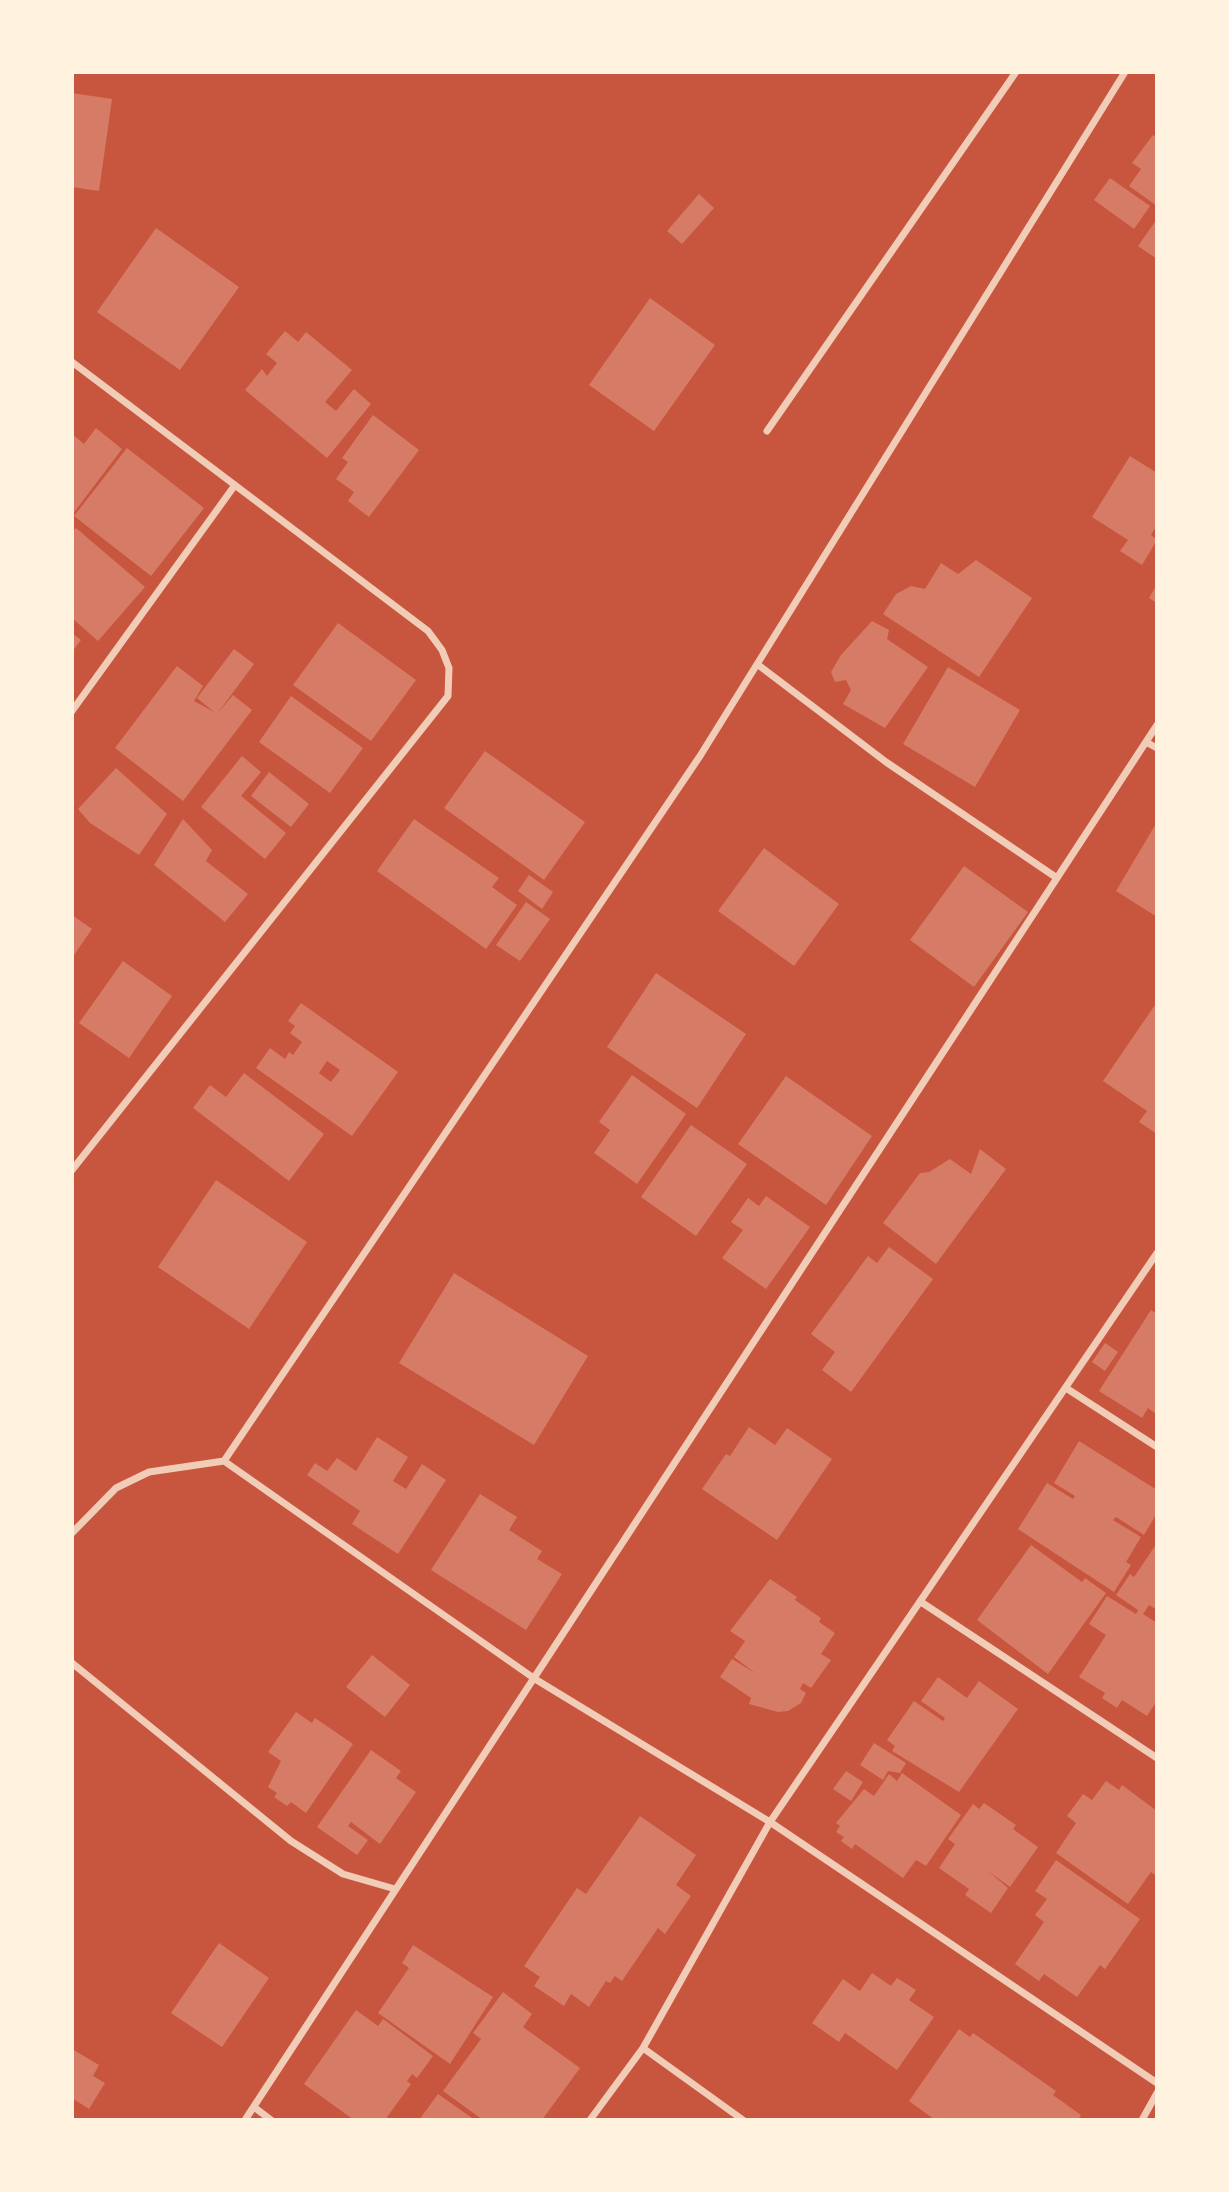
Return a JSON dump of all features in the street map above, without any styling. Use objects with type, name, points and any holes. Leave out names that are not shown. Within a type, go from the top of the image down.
[{"type":"street","points":[[767,431],[1016,72]]},
{"type":"street","points":[[223,1461],[700,756],[1125,72]]},
{"type":"street","points":[[72,362],[428,631],[442,650],[449,668],[448,696],[72,1170]]},
{"type":"street","points":[[72,711],[235,485]]},
{"type":"street","points":[[757,664],[886,762],[1057,878]]},
{"type":"street","points":[[245,2120],[1157,725]]},
{"type":"street","points":[[1146,741],[1157,748]]},
{"type":"street","points":[[590,2120],[643,2048],[771,1822],[1157,1253]]},
{"type":"street","points":[[1066,1388],[1157,1447]]},
{"type":"street","points":[[72,1533],[116,1488],[138,1478],[185,1465],[223,1461],[535,1678],[771,1822],[1157,2083]]},
{"type":"street","points":[[920,1602],[1157,1758]]},
{"type":"street","points":[[72,1663],[291,1840],[343,1874],[395,1889]]},
{"type":"street","points":[[643,2048],[743,2120]]},
{"type":"street","points":[[1142,2120],[1157,2093]]},
{"type":"street","points":[[254,2107],[271,2120]]},
{"type":"building","points":[[72,93],[112,99],[99,191],[72,187]]},
{"type":"building","points":[[1153,135],[1157,138],[1157,206],[1129,186],[1141,169],[1132,163]]},
{"type":"building","points":[[1110,178],[1150,206],[1134,229],[1094,200]]},
{"type":"building","points":[[699,194],[714,208],[682,244],[667,231]]},
{"type":"building","points":[[1157,219],[1157,259],[1138,246]]},
{"type":"building","points":[[156,228],[239,287],[180,370],[97,312]]},
{"type":"building","points":[[650,298],[715,345],[654,431],[589,385]]},
{"type":"building","points":[[285,331],[298,342],[306,332],[352,370],[325,402],[336,411],[354,389],[371,404],[327,458],[245,390],[262,369],[267,376],[277,363],[266,354]]},
{"type":"building","points":[[373,415],[419,450],[369,517],[348,501],[354,492],[336,479],[348,462],[342,458]]},
{"type":"building","points":[[96,428],[122,449],[72,515],[72,434],[84,444]]},
{"type":"building","points":[[127,448],[204,508],[151,576],[74,516]]},
{"type":"building","points":[[1130,456],[1157,473],[1157,525],[1151,535],[1157,540],[1142,565],[1120,551],[1128,540],[1092,517]]},
{"type":"building","points":[[76,528],[145,587],[98,641],[72,618],[72,533]]},
{"type":"building","points":[[976,560],[1032,598],[979,677],[883,614],[896,594],[911,586],[925,589],[941,563],[958,574]]},
{"type":"building","points":[[1157,584],[1157,603],[1149,598]]},
{"type":"building","points":[[872,621],[889,630],[887,639],[928,667],[885,728],[843,704],[851,690],[846,680],[835,682],[831,672],[841,655]]},
{"type":"building","points":[[338,623],[416,680],[371,741],[293,685]]},
{"type":"building","points":[[72,633],[81,640],[72,652]]},
{"type":"building","points":[[234,649],[254,664],[217,714],[233,695],[252,710],[183,801],[115,748],[177,666],[203,686],[194,701],[214,712],[197,698]]},
{"type":"building","points":[[948,667],[1020,710],[975,787],[903,744]]},
{"type":"building","points":[[291,696],[363,748],[330,793],[259,742]]},
{"type":"building","points":[[485,751],[585,822],[544,880],[444,808]]},
{"type":"building","points":[[242,756],[261,772],[241,796],[286,833],[265,859],[201,807]]},
{"type":"building","points":[[116,768],[167,814],[139,855],[90,823],[78,809]]},
{"type":"building","points":[[269,772],[309,804],[291,827],[251,796]]},
{"type":"building","points":[[183,819],[212,850],[206,861],[248,894],[225,922],[154,865]]},
{"type":"building","points":[[414,819],[499,878],[492,887],[517,905],[486,949],[377,871]]},
{"type":"building","points":[[1157,822],[1157,917],[1116,891]]},
{"type":"building","points":[[764,848],[839,904],[794,966],[718,911]]},
{"type":"building","points":[[964,866],[1028,912],[974,987],[910,940]]},
{"type":"building","points":[[529,875],[553,892],[542,909],[518,891]]},
{"type":"building","points":[[526,902],[550,919],[520,961],[496,945]]},
{"type":"building","points":[[72,915],[92,929],[72,958]]},
{"type":"building","points":[[123,961],[172,996],[129,1058],[79,1023]]},
{"type":"building","points":[[656,973],[746,1034],[697,1108],[607,1047]]},
{"type":"building","points":[[1157,1002],[1157,1134],[1139,1122],[1147,1111],[1103,1081]]},
{"type":"building","points":[[301,1003],[398,1072],[352,1136],[256,1068],[270,1048],[285,1059],[289,1052],[293,1055],[302,1042],[290,1033],[295,1026],[288,1021]],"holes":[[[327,1061],[340,1070],[331,1082],[319,1073]]]},
{"type":"building","points":[[244,1073],[324,1134],[289,1181],[193,1108],[210,1085],[226,1097]]},
{"type":"building","points":[[632,1075],[686,1114],[637,1184],[594,1153],[610,1130],[599,1122]]},
{"type":"building","points":[[786,1076],[872,1136],[826,1205],[738,1144]]},
{"type":"building","points":[[691,1125],[747,1164],[696,1236],[641,1197]]},
{"type":"building","points":[[980,1149],[1006,1169],[936,1264],[883,1223],[920,1173],[929,1172],[950,1159],[971,1174]]},
{"type":"building","points":[[216,1180],[307,1242],[249,1329],[158,1267]]},
{"type":"building","points":[[766,1196],[810,1227],[766,1289],[722,1258],[743,1230],[731,1222],[748,1198],[759,1206]]},
{"type":"building","points":[[889,1247],[933,1279],[851,1392],[822,1370],[835,1352],[811,1334],[868,1256],[877,1263]]},
{"type":"building","points":[[454,1273],[588,1356],[534,1445],[399,1363]]},
{"type":"building","points":[[1151,1310],[1157,1314],[1157,1415],[1148,1408],[1142,1418],[1099,1391]]},
{"type":"building","points":[[1105,1343],[1118,1352],[1105,1371],[1092,1362]]},
{"type":"building","points":[[749,1427],[775,1445],[787,1428],[832,1459],[777,1540],[702,1489],[726,1454],[730,1456]]},
{"type":"building","points":[[377,1437],[408,1457],[393,1481],[406,1489],[422,1464],[446,1480],[398,1554],[352,1524],[360,1511],[307,1475],[315,1463],[327,1471],[337,1458],[356,1471]]},
{"type":"building","points":[[1079,1441],[1157,1490],[1157,1513],[1144,1535],[1116,1517],[1113,1520],[1141,1537],[1126,1562],[1131,1565],[1114,1592],[1018,1529],[1047,1483],[1073,1499],[1075,1496],[1054,1483]]},
{"type":"building","points":[[480,1494],[517,1517],[509,1530],[542,1551],[537,1559],[562,1574],[526,1630],[431,1570]]},
{"type":"building","points":[[1157,1543],[1157,1610],[1149,1605],[1143,1614],[1157,1623],[1157,1701],[1147,1716],[1122,1700],[1117,1708],[1102,1698],[1105,1693],[1079,1677],[1106,1635],[1089,1624],[1107,1596],[1136,1614],[1138,1610],[1116,1595],[1130,1574],[1134,1577]]},
{"type":"building","points":[[1031,1545],[1082,1582],[1085,1578],[1106,1593],[1048,1674],[977,1620]]},
{"type":"building","points":[[770,1579],[797,1597],[795,1600],[821,1618],[819,1622],[835,1633],[821,1654],[831,1660],[811,1688],[803,1683],[800,1689],[806,1693],[801,1703],[788,1711],[778,1712],[749,1704],[751,1698],[720,1677],[732,1659],[755,1673],[734,1657],[745,1641],[730,1631]]},
{"type":"building","points":[[372,1655],[410,1685],[385,1717],[346,1687]]},
{"type":"building","points":[[938,1677],[967,1698],[979,1681],[1018,1709],[959,1792],[892,1751],[895,1746],[887,1740],[914,1701],[943,1721],[945,1718],[921,1701]]},
{"type":"building","points":[[296,1712],[312,1723],[315,1718],[353,1744],[306,1813],[291,1802],[287,1806],[274,1797],[277,1793],[268,1787],[281,1761],[268,1752]]},
{"type":"building","points":[[874,1743],[906,1763],[900,1773],[888,1771],[883,1780],[860,1765]]},
{"type":"building","points":[[371,1750],[401,1771],[396,1778],[416,1792],[380,1844],[351,1822],[348,1826],[368,1840],[357,1855],[317,1827]]},
{"type":"building","points":[[846,1771],[863,1782],[851,1801],[833,1789]]},
{"type":"building","points":[[902,1773],[961,1815],[926,1866],[916,1860],[903,1878],[855,1844],[852,1849],[841,1841],[844,1837],[836,1832],[840,1826],[836,1823],[864,1789],[874,1796],[889,1774],[897,1781]]},
{"type":"building","points":[[1106,1781],[1119,1790],[1122,1785],[1157,1811],[1157,1877],[1151,1872],[1128,1904],[1056,1853],[1076,1823],[1067,1816],[1083,1794],[1092,1800]]},
{"type":"building","points":[[984,1803],[1016,1825],[1013,1829],[1038,1847],[1010,1887],[988,1871],[1008,1888],[991,1913],[965,1895],[969,1889],[939,1868],[955,1844],[948,1839],[973,1804],[979,1809]]},
{"type":"building","points":[[640,1816],[696,1855],[676,1885],[691,1896],[665,1934],[658,1928],[622,1981],[615,1976],[610,1983],[606,1981],[589,2007],[571,1994],[564,2006],[534,1986],[540,1977],[524,1966],[577,1888],[586,1894]]},
{"type":"building","points":[[1056,1860],[1140,1919],[1105,1969],[1100,1965],[1077,1997],[1044,1974],[1039,1981],[1015,1964],[1044,1922],[1035,1915],[1047,1899],[1035,1891]]},
{"type":"building","points":[[219,1943],[269,1978],[222,2047],[171,2013]]},
{"type":"building","points":[[413,1945],[493,1997],[450,2064],[378,2013],[409,1968],[402,1963]]},
{"type":"building","points":[[872,1973],[891,1986],[897,1978],[916,1990],[909,2000],[934,2017],[897,2070],[845,2033],[839,2042],[812,2023],[843,1979],[860,1991]]},
{"type":"building","points":[[503,1992],[532,2014],[523,2027],[580,2068],[542,2120],[483,2120],[443,2091],[481,2039],[473,2033]]},
{"type":"building","points":[[356,2010],[378,2026],[383,2019],[433,2056],[417,2078],[412,2074],[407,2081],[411,2084],[385,2120],[354,2120],[304,2084]]},
{"type":"building","points":[[959,2029],[970,2037],[973,2033],[1056,2091],[1053,2095],[1081,2115],[1078,2120],[935,2120],[909,2101]]},
{"type":"building","points":[[72,2049],[99,2065],[93,2076],[105,2083],[89,2109],[72,2098]]},
{"type":"building","points":[[438,2094],[475,2120],[419,2120]]}]
